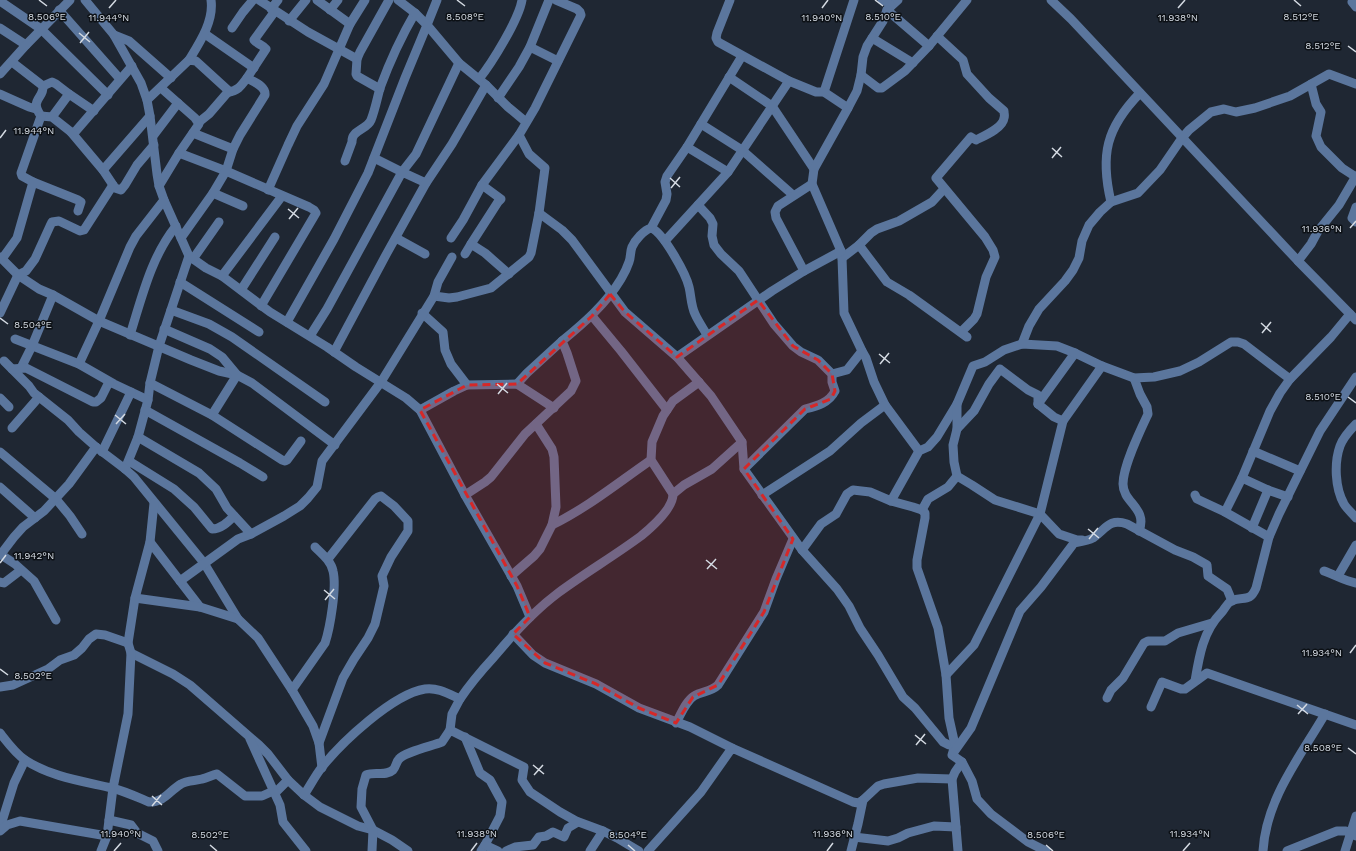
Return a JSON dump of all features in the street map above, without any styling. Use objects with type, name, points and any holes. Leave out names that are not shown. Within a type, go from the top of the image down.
[{"type":"street","points":[[0,74],[6,63],[26,45],[70,0]]},
{"type":"street","points":[[85,0],[114,35],[141,83],[147,100],[150,116],[159,186],[191,258],[222,276],[261,306],[406,398],[420,410],[511,576],[530,617]]},
{"type":"street","points":[[147,100],[190,60],[205,34],[212,8],[211,0]]},
{"type":"street","points":[[232,28],[253,0]]},
{"type":"street","points":[[259,0],[289,21],[338,50],[357,59]]},
{"type":"street","points":[[159,186],[199,122],[209,114],[228,92],[234,92],[239,88],[254,68],[266,49],[254,40],[278,0]]},
{"type":"street","points":[[289,21],[306,0]]},
{"type":"street","points":[[317,0],[350,24]]},
{"type":"street","points":[[330,10],[338,0]]},
{"type":"street","points":[[268,190],[297,126],[324,84],[350,24],[365,0]]},
{"type":"street","points":[[380,89],[357,76],[357,59],[389,0]]},
{"type":"street","points":[[398,0],[415,13],[427,25],[459,63],[483,82],[498,98],[526,122]]},
{"type":"street","points":[[287,322],[349,210],[374,158],[436,0]]},
{"type":"street","points":[[334,352],[426,184],[452,144],[483,82],[486,70],[511,27],[521,6],[522,0]]},
{"type":"street","points":[[498,98],[519,67],[530,47],[549,0]]},
{"type":"street","points":[[451,238],[463,220],[482,185],[519,135],[581,15],[577,9],[556,0]]},
{"type":"street","points":[[577,9],[581,0]]},
{"type":"street","points":[[730,0],[716,38],[718,42],[789,81],[816,92],[824,92],[848,108]]},
{"type":"street","points":[[824,92],[854,0]]},
{"type":"street","points":[[882,0],[892,5],[929,46]]},
{"type":"street","points":[[862,75],[878,88],[882,88],[905,71],[913,63],[938,36],[967,0]]},
{"type":"street","points":[[1051,0],[1071,19],[1298,261],[1353,317],[1290,379],[1270,410],[1242,478],[1225,512]]},
{"type":"street","points":[[1353,0],[1352,2],[1356,7]]},
{"type":"street","points":[[0,1],[41,29],[108,95]]},
{"type":"street","points":[[892,5],[869,42],[863,57],[862,75],[857,91],[814,169],[812,184],[842,254],[844,312],[866,358],[874,382],[885,405],[919,451]]},
{"type":"street","points":[[59,10],[120,79]]},
{"type":"street","points":[[345,161],[352,142],[351,140],[357,131],[366,127],[370,122],[393,54],[415,13]]},
{"type":"street","points":[[0,28],[26,45]]},
{"type":"street","points":[[205,34],[254,68]]},
{"type":"street","points":[[114,35],[129,41],[171,78]]},
{"type":"street","points":[[859,245],[887,282],[909,295],[964,335],[977,314],[986,277],[995,257],[993,250],[985,237],[936,178],[971,137],[976,140],[1000,126],[1004,119],[1004,111],[989,98],[967,74],[963,60],[938,36]]},
{"type":"street","points":[[872,38],[913,63]]},
{"type":"street","points":[[530,47],[558,61]]},
{"type":"street","points":[[517,384],[527,372],[592,316],[621,279],[630,261],[632,248],[635,242],[646,230],[651,228],[666,200],[665,182],[667,176],[687,147],[742,56]]},
{"type":"street","points":[[190,60],[196,61],[230,92]]},
{"type":"street","points":[[6,63],[43,86]]},
{"type":"street","points":[[310,336],[327,309],[402,172],[416,154],[459,63]]},
{"type":"street","points":[[71,132],[75,132],[132,66]]},
{"type":"street","points":[[1022,344],[1029,326],[1039,309],[1073,270],[1079,258],[1082,241],[1089,225],[1111,202],[1138,193],[1160,170],[1189,130],[1211,112],[1224,109],[1236,112],[1255,108],[1290,96],[1329,74],[1356,84]]},
{"type":"street","points":[[729,77],[772,106],[814,169]]},
{"type":"street","points":[[182,238],[213,193],[226,171],[233,149],[265,95],[264,88],[247,78]]},
{"type":"street","points":[[665,241],[728,172],[789,81]]},
{"type":"street","points":[[43,86],[52,82],[94,111]]},
{"type":"street","points":[[1298,261],[1311,244],[1318,231],[1339,206],[1356,177],[1321,147],[1316,136],[1321,112],[1316,104],[1311,84]]},
{"type":"street","points":[[43,86],[43,90],[37,100],[38,113],[21,173],[22,176],[33,182],[78,200],[81,202],[78,211]]},
{"type":"street","points":[[161,88],[199,122]]},
{"type":"street","points":[[1111,202],[1107,185],[1107,146],[1120,116],[1140,93]]},
{"type":"street","points":[[0,94],[29,107],[38,113],[52,117],[71,132],[103,170],[115,188],[121,190],[178,103]]},
{"type":"street","points":[[52,117],[69,94]]},
{"type":"street","points":[[103,170],[150,116]]},
{"type":"street","points":[[701,124],[742,150],[793,195]]},
{"type":"street","points":[[193,133],[233,149]]},
{"type":"street","points":[[434,296],[449,298],[457,297],[491,288],[529,257],[539,213],[545,168],[529,154],[519,135]]},
{"type":"street","points":[[687,147],[728,172]]},
{"type":"street","points":[[179,153],[226,171],[308,207],[316,213],[261,306]]},
{"type":"street","points":[[374,158],[426,184]]},
{"type":"street","points":[[33,182],[17,238],[1,258],[18,275],[39,289],[53,295],[99,321],[219,371],[237,375],[252,383],[335,445]]},
{"type":"street","points":[[804,271],[776,218],[775,212],[778,206],[812,184]]},
{"type":"street","points":[[0,313],[18,275],[26,271],[35,260],[52,222],[59,221],[80,231],[84,230],[113,185]]},
{"type":"street","points":[[465,254],[501,199],[482,185]]},
{"type":"street","points":[[677,357],[758,300],[804,271],[859,245],[877,229],[899,221],[932,202],[944,189]]},
{"type":"street","points":[[213,193],[243,206]]},
{"type":"street","points":[[222,276],[282,196]]},
{"type":"street","points":[[79,364],[130,247],[136,236],[164,200]]},
{"type":"street","points":[[698,205],[710,218],[713,224],[712,236],[714,245],[739,272],[774,324],[793,346],[801,352],[818,360],[832,374],[832,382],[835,392],[831,399],[805,409],[744,468]]},
{"type":"street","points":[[1356,207],[1352,218],[1356,222]]},
{"type":"street","points":[[539,213],[562,230],[572,240],[610,294],[625,312],[677,357],[699,382],[723,413],[742,442],[744,468],[783,522],[793,539],[837,589],[849,606],[860,628],[903,697],[915,708],[943,742],[955,746]]},
{"type":"street","points":[[127,465],[138,437],[148,400],[150,383],[159,346],[180,282],[191,258],[220,222]]},
{"type":"street","points":[[130,335],[148,278],[164,242],[176,226]]},
{"type":"street","points":[[651,228],[655,229],[665,241],[689,285],[694,313],[707,335]]},
{"type":"street","points":[[241,290],[275,237]]},
{"type":"street","points":[[396,238],[425,254]]},
{"type":"street","points":[[471,244],[485,253],[509,274]]},
{"type":"street","points":[[180,581],[238,539],[251,534],[300,506],[317,487],[322,461],[381,382],[422,313],[434,296],[438,282],[452,257]]},
{"type":"street","points":[[180,282],[259,332]]},
{"type":"street","points":[[16,368],[32,346],[53,295]]},
{"type":"street","points":[[171,310],[209,324],[232,337],[325,402]]},
{"type":"street","points":[[422,313],[443,332],[445,350],[452,364],[466,385]]},
{"type":"street","points":[[592,316],[667,410]]},
{"type":"street","points":[[164,329],[216,353],[222,357],[237,375]]},
{"type":"street","points":[[15,339],[79,364],[109,382],[148,400]]},
{"type":"street","points":[[466,495],[492,477],[525,434],[571,392],[576,381],[562,341]]},
{"type":"street","points":[[891,501],[919,451],[928,447],[937,437],[957,404],[974,366],[985,362],[1004,350],[1022,344],[1057,346],[1134,378],[1154,377],[1180,371],[1199,362],[1231,342],[1238,342],[1244,344],[1290,379]]},
{"type":"street","points":[[832,374],[847,370],[862,351]]},
{"type":"street","points":[[1038,404],[1075,353]]},
{"type":"street","points":[[4,361],[16,368],[39,397],[68,420],[99,450],[174,489],[194,507],[212,529],[226,523],[234,516]]},
{"type":"street","points":[[946,675],[974,645],[1040,514],[1064,421],[1102,366]]},
{"type":"street","points":[[16,368],[26,368],[93,402],[96,402],[101,398],[109,382]]},
{"type":"street","points":[[957,429],[974,410],[989,384],[1000,369],[1028,390],[1038,395],[1038,404]]},
{"type":"street","points":[[212,415],[237,375]]},
{"type":"street","points":[[1195,681],[1200,651],[1212,623],[1232,601],[1248,599],[1253,595],[1258,583],[1269,537],[1300,471],[1320,431],[1356,377]]},
{"type":"street","points":[[1134,378],[1147,407],[1148,414],[1127,465],[1123,484],[1124,492],[1140,513],[1141,526],[1139,531]]},
{"type":"street","points":[[372,851],[373,830],[362,807],[362,789],[366,775],[372,772],[382,775],[393,770],[398,759],[414,751],[442,742],[450,730],[452,714],[468,686],[513,634],[557,594],[647,531],[667,509],[672,503],[673,494],[651,460],[652,442],[663,416],[673,401],[699,382]]},
{"type":"street","points":[[150,383],[212,415],[285,461],[301,441]]},
{"type":"street","points":[[420,410],[466,385],[517,384],[554,408]]},
{"type":"street","points":[[56,620],[34,581],[0,554],[14,537],[56,498],[99,450],[131,392]]},
{"type":"street","points":[[12,428],[39,397]]},
{"type":"street","points":[[0,398],[10,407]]},
{"type":"street","points":[[922,510],[928,499],[948,487],[956,476],[953,445],[957,429],[957,404]]},
{"type":"street","points":[[1038,404],[1054,417],[1064,421]]},
{"type":"street","points":[[762,494],[830,451],[861,422],[885,405]]},
{"type":"street","points":[[145,410],[240,462],[263,477]]},
{"type":"street","points":[[511,576],[540,549],[552,525],[556,507],[554,458],[552,449],[536,424]]},
{"type":"street","points":[[1356,424],[1340,446],[1335,469],[1344,503],[1356,518]]},
{"type":"street","points":[[138,437],[199,473],[216,489],[227,508],[251,534]]},
{"type":"street","points":[[673,494],[684,485],[712,470],[742,442]]},
{"type":"street","points":[[1253,451],[1300,471]]},
{"type":"street","points":[[0,452],[56,498],[82,534]]},
{"type":"street","points":[[552,525],[566,519],[651,460]]},
{"type":"street","points":[[127,465],[134,477],[154,503],[204,563],[238,619],[258,638],[292,690],[314,726],[319,743],[322,768]]},
{"type":"street","points":[[956,476],[995,500],[1040,514],[1059,534],[1077,540],[1092,539]]},
{"type":"street","points":[[1242,478],[1288,497]]},
{"type":"street","points":[[1,489],[35,518]]},
{"type":"street","points":[[802,550],[822,524],[836,514],[847,494],[853,490],[870,492],[891,501],[922,510],[925,513],[917,568],[938,628],[946,675],[949,718],[955,746],[952,755]]},
{"type":"street","points":[[1252,528],[1268,490]]},
{"type":"street","points":[[1195,495],[1197,499],[1225,512],[1269,537]]},
{"type":"street","points":[[319,743],[344,678],[375,624],[384,586],[382,576],[391,558],[408,531],[408,521],[394,506],[381,496],[378,496],[328,559]]},
{"type":"street","points":[[101,851],[107,836],[113,788],[128,714],[131,652],[128,642],[135,598],[150,542],[154,503]]},
{"type":"street","points":[[952,755],[971,728],[1020,611],[1041,587],[1074,543],[1092,539],[1110,524],[1118,521],[1127,524],[1175,550],[1193,557],[1207,565],[1208,576],[1227,589],[1232,601]]},
{"type":"street","points":[[676,723],[689,700],[693,696],[711,690],[718,685],[764,612],[776,578],[793,539]]},
{"type":"street","points":[[150,542],[200,607]]},
{"type":"street","points":[[1338,576],[1356,545]]},
{"type":"street","points":[[292,690],[325,643],[332,613],[334,581],[333,571],[328,559],[315,547]]},
{"type":"street","points":[[0,582],[4,582],[21,570]]},
{"type":"street","points":[[1324,572],[1356,583]]},
{"type":"street","points":[[135,598],[200,607],[238,619]]},
{"type":"street","points":[[1107,698],[1111,690],[1125,675],[1144,643],[1148,641],[1165,642],[1182,632],[1212,623]]},
{"type":"street","points":[[0,687],[13,685],[48,669],[60,660],[74,655],[82,648],[88,639],[96,634],[128,642]]},
{"type":"street","points":[[513,634],[533,655],[545,663],[596,684],[639,708],[690,728],[853,802],[858,803],[878,786],[884,784],[918,778],[952,779]]},
{"type":"street","points":[[131,652],[190,684],[268,754],[288,780],[320,807],[337,817],[358,826],[373,830],[406,850]]},
{"type":"street","points":[[1151,707],[1162,682],[1185,689],[1207,673],[1356,725]]},
{"type":"street","points":[[304,795],[322,768],[339,749],[370,720],[398,700],[426,688],[443,691],[460,699]]},
{"type":"street","points":[[1263,851],[1268,825],[1283,782],[1325,714]]},
{"type":"street","points":[[450,730],[524,767],[522,780],[530,792],[560,812],[578,822],[603,831],[639,851]]},
{"type":"street","points":[[0,733],[24,760],[53,774],[85,783],[113,788],[149,802],[166,797],[182,783],[204,779],[217,774],[245,796],[262,796],[277,792],[288,780]]},
{"type":"street","points":[[249,737],[280,805],[283,822],[306,851]]},
{"type":"street","points":[[465,737],[480,773],[490,780],[502,802],[500,816],[483,848],[498,851]]},
{"type":"street","points":[[648,851],[701,792],[732,748]]},
{"type":"street","points":[[952,755],[962,762],[972,781],[976,799],[1006,826],[1028,842],[1046,851]]},
{"type":"street","points":[[0,830],[14,783],[24,760]]},
{"type":"street","points":[[958,851],[952,779],[962,762]]},
{"type":"street","points":[[851,851],[863,800]]},
{"type":"street","points":[[1345,851],[1353,834],[1356,816]]},
{"type":"street","points":[[0,830],[6,825],[20,820],[107,836]]},
{"type":"street","points":[[109,820],[131,825],[137,833],[153,840],[158,851]]},
{"type":"street","points":[[506,851],[515,847],[533,845],[539,837],[546,836],[553,832],[564,837],[568,828],[578,822]]},
{"type":"street","points":[[854,837],[888,841],[908,833],[934,826],[956,827]]},
{"type":"street","points":[[590,851],[603,831]]},
{"type":"street","points":[[1287,851],[1337,831],[1353,834]]},
{"type":"highlighted area","points":[[610,294],[625,312],[677,357],[758,300],[793,346],[818,360],[832,374],[835,391],[831,399],[805,409],[744,469],[793,539],[764,612],[718,685],[693,697],[676,723],[639,708],[596,684],[545,663],[513,634],[530,617],[517,586],[420,410],[467,385],[517,384],[592,316]]}]
